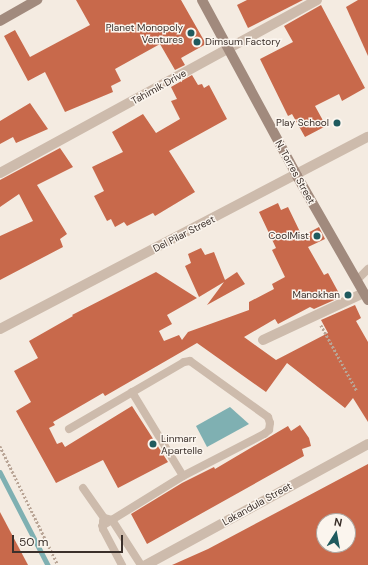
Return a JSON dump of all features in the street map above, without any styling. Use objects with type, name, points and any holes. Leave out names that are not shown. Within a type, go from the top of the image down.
[{"type":"street","points":[[0,20],[37,0]]},
{"type":"street","name":"N. Torres Street","points":[[202,0],[297,176],[366,296]]},
{"type":"street","name":"Tahimik Drive","points":[[0,173],[317,0]]},
{"type":"street","name":"Del Pilar Street","points":[[0,330],[297,176],[368,137]]},
{"type":"street","points":[[263,340],[316,316],[366,296]]},
{"type":"street","name":"Lakandula Street","points":[[146,565],[368,444]]},
{"type":"lane","points":[[357,280],[368,270]]},
{"type":"lane","points":[[69,429],[184,362],[190,361],[268,417],[269,430],[264,434],[184,476],[112,520],[103,522]]},
{"type":"lane","points":[[132,392],[184,476]]},
{"type":"lane","points":[[83,488],[103,522],[122,565]]},
{"type":"lane","points":[[112,520],[141,565]]},
{"type":"path","points":[[316,316],[357,391]]},
{"type":"path","points":[[0,446],[58,565]]},
{"type":"water","points":[[230,407],[249,424],[207,447],[196,426]]},
{"type":"building","points":[[76,0],[181,0],[206,44],[181,58],[185,65],[175,70],[160,44],[115,69],[121,81],[111,86],[113,92],[65,112],[45,72],[28,81],[4,36],[15,30],[30,57],[90,25]]},
{"type":"building","points":[[247,0],[303,0],[248,28],[237,5]]},
{"type":"building","points":[[358,0],[368,0],[368,56],[346,7]]},
{"type":"building","points":[[321,5],[365,88],[342,101],[339,94],[315,106],[326,126],[305,137],[292,114],[288,116],[260,59],[293,42],[284,26]]},
{"type":"building","points":[[192,75],[198,85],[202,84],[204,88],[209,85],[227,119],[169,151],[195,192],[155,216],[153,213],[127,226],[124,222],[115,227],[111,219],[107,221],[94,196],[104,191],[92,167],[123,152],[112,132],[143,114],[156,133],[180,119],[171,101],[177,99],[171,87]]},
{"type":"building","points":[[30,103],[48,129],[16,143],[13,137],[0,144],[0,121]]},
{"type":"building","points":[[60,148],[73,167],[37,185],[67,234],[60,239],[63,247],[0,280],[0,236],[33,221],[19,194],[0,207],[0,180]]},
{"type":"building","points":[[278,203],[281,210],[288,207],[302,236],[319,227],[325,239],[308,247],[324,275],[328,273],[341,297],[314,309],[310,307],[278,324],[275,319],[244,337],[276,360],[328,333],[321,320],[355,305],[361,318],[356,321],[368,342],[368,422],[353,398],[345,408],[287,363],[266,392],[197,343],[105,396],[103,393],[53,422],[55,425],[49,428],[57,444],[62,442],[65,447],[132,406],[168,462],[118,488],[103,460],[56,483],[16,411],[31,402],[14,371],[38,358],[29,341],[73,316],[72,315],[156,272],[197,298],[167,315],[172,324],[159,331],[164,341],[179,335],[182,340],[188,332],[249,310],[249,302],[274,289],[272,284],[285,277],[272,250],[276,248],[259,212]]},
{"type":"building","points":[[201,248],[205,255],[214,252],[225,280],[237,272],[245,284],[207,305],[224,282],[199,297],[185,266],[191,263],[188,254]]},
{"type":"building","points":[[300,425],[309,438],[311,446],[302,449],[304,456],[147,544],[131,514],[182,483],[214,467],[215,469],[288,426],[291,431]]},
{"type":"building","points":[[368,464],[368,565],[172,565],[208,549]]},
{"type":"building","points":[[0,512],[28,565],[0,565]]},
{"type":"waterway","points":[[0,472],[48,565]]},
{"type":"place","name":"Planet Monopoly Ventures","points":[[191,33]]},
{"type":"place","name":"Dimsum Factory","points":[[197,42]]},
{"type":"place","name":"Play School","points":[[337,123]]},
{"type":"place","name":"CoolMist","points":[[317,236]]},
{"type":"place","name":"Manokhan","points":[[348,295]]},
{"type":"place","name":"Linmarr Apartelle","points":[[153,444]]}]
